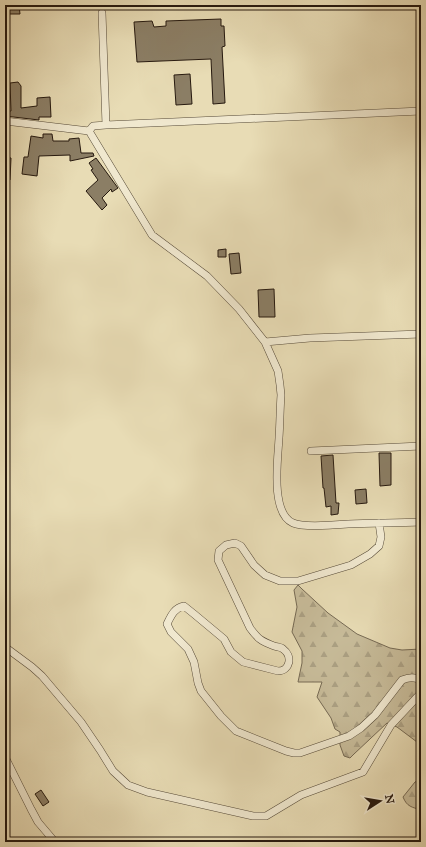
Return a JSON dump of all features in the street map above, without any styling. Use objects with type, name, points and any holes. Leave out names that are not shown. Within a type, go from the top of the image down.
[{"type":"street","points":[[102,13],[106,125]]},
{"type":"street","points":[[89,131],[93,126],[106,125],[421,111]]},
{"type":"street","points":[[5,121],[89,131]]},
{"type":"street","points":[[89,131],[152,235],[207,276],[239,309],[265,342],[278,371],[280,385],[279,438],[276,469],[277,492],[281,509],[287,518],[294,524],[307,526],[421,522]]},
{"type":"street","points":[[265,342],[310,338],[421,334]]},
{"type":"street","points":[[311,451],[421,446]]},
{"type":"street","points":[[379,523],[381,537],[379,546],[370,554],[351,565],[298,581],[280,581],[264,575],[254,565],[241,546],[235,543],[226,545],[220,551],[218,560],[250,628],[263,642],[283,649],[287,653],[289,660],[288,667],[282,671],[243,662],[231,652],[224,638],[184,606],[179,607],[171,614],[167,624],[171,632],[188,649],[194,662],[201,691],[221,716],[236,731],[294,753],[300,754],[349,736],[361,728],[375,715],[402,680],[416,678],[421,681]]},
{"type":"street","points":[[5,647],[42,676],[81,722],[113,771],[128,785],[147,792],[253,816],[266,816],[301,795],[363,772],[391,726],[421,692]]},
{"type":"street","points":[[5,757],[38,822],[55,842]]},
{"type":"green space","points":[[298,585],[328,613],[357,634],[390,648],[402,650],[421,649],[421,745],[397,727],[387,723],[350,758],[344,756],[340,745],[340,732],[335,729],[331,718],[317,697],[322,682],[298,682],[302,663],[302,651],[292,632],[297,607],[294,590]]},
{"type":"green space","points":[[421,779],[421,810],[408,805],[403,797],[415,782]]},
{"type":"building","points":[[5,5],[19,5],[20,14],[5,14]]},
{"type":"building","points":[[221,19],[221,26],[224,26],[225,46],[222,47],[225,103],[213,104],[211,59],[137,62],[134,22],[152,21],[154,27],[166,26],[166,21]]},
{"type":"building","points":[[190,74],[192,104],[176,105],[174,75]]},
{"type":"building","points":[[18,82],[21,86],[21,108],[37,106],[37,98],[50,97],[51,117],[39,117],[39,120],[5,116],[5,111],[11,111],[10,83]]},
{"type":"building","points":[[43,134],[52,134],[53,141],[69,141],[69,139],[79,138],[81,153],[93,153],[94,156],[70,161],[70,155],[39,156],[37,176],[22,174],[24,157],[28,157],[31,136],[43,138]]},
{"type":"building","points":[[5,157],[11,158],[10,180],[5,180]]},
{"type":"building","points":[[96,158],[118,188],[112,192],[111,189],[102,198],[107,205],[102,210],[86,191],[98,180],[91,170],[93,169],[89,163]]},
{"type":"building","points":[[226,249],[226,257],[218,257],[218,250]]},
{"type":"building","points":[[239,253],[241,273],[231,274],[229,254]]},
{"type":"building","points":[[274,289],[275,317],[259,317],[258,290]]},
{"type":"building","points":[[379,453],[391,453],[391,485],[380,486]]},
{"type":"building","points":[[333,455],[336,503],[339,503],[338,514],[331,515],[331,506],[326,507],[321,456]]},
{"type":"building","points":[[366,489],[367,503],[356,504],[355,490]]},
{"type":"building","points":[[41,790],[49,802],[43,806],[35,794]]}]
